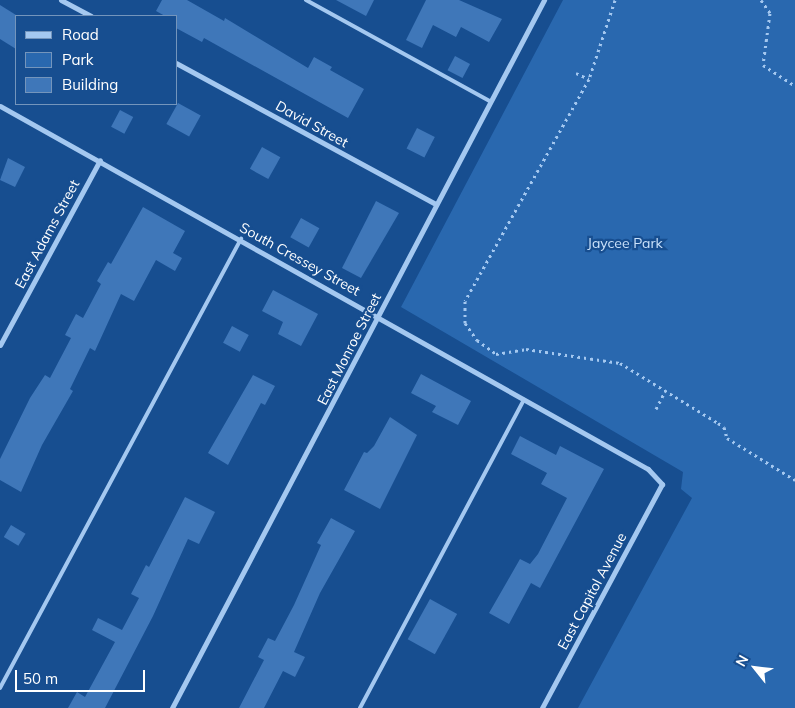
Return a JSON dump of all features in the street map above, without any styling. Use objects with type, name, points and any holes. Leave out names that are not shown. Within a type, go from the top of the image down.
[{"type":"street","points":[[61,0],[89,15]]},
{"type":"street","name":"East Monroe Street","points":[[172,708],[544,0]]},
{"type":"street","name":"David Street","points":[[178,64],[436,204]]},
{"type":"street","name":"South Cressey Street","points":[[0,106],[379,316],[648,469],[662,484]]},
{"type":"street","name":"East Adams Street","points":[[0,345],[100,160]]},
{"type":"street","name":"East Capitol Avenue","points":[[542,708],[662,484]]},
{"type":"lane","points":[[306,0],[490,101]]},
{"type":"lane","points":[[0,688],[241,239]]},
{"type":"lane","points":[[360,708],[524,400]]},
{"type":"path","points":[[615,0],[589,79],[501,232],[464,301],[463,314],[477,340],[496,354],[526,349],[610,359],[724,427],[727,438],[795,480]]},
{"type":"path","points":[[761,0],[770,13],[763,65],[795,86]]},
{"type":"path","points":[[576,73],[589,79]]},
{"type":"path","points":[[656,409],[665,391]]},
{"type":"green space","name":"Jaycee Park","points":[[563,0],[795,0],[795,708],[578,708],[692,498],[681,489],[683,472],[401,307]]},
{"type":"building","points":[[162,0],[187,0],[224,21],[225,18],[308,68],[314,57],[332,67],[330,70],[364,89],[348,118],[204,38],[202,42],[178,29],[178,15],[163,15],[156,11]]},
{"type":"building","points":[[336,0],[374,0],[366,16]]},
{"type":"building","points":[[426,0],[459,0],[502,19],[489,42],[461,27],[456,37],[433,25],[422,48],[406,40]]},
{"type":"building","points":[[0,5],[16,15],[15,48],[0,39]]},
{"type":"building","points":[[455,56],[470,64],[462,78],[447,70]]},
{"type":"building","points":[[178,103],[201,116],[189,137],[166,124]]},
{"type":"building","points":[[120,110],[133,117],[124,134],[111,127]]},
{"type":"building","points":[[417,128],[435,137],[424,158],[407,148]]},
{"type":"building","points":[[262,147],[280,157],[268,179],[250,169]]},
{"type":"building","points":[[8,158],[25,167],[15,187],[0,180]]},
{"type":"building","points":[[376,201],[399,213],[361,278],[342,268]]},
{"type":"building","points":[[143,207],[185,231],[173,253],[182,258],[175,271],[156,260],[134,301],[121,294],[95,351],[90,348],[70,389],[73,391],[42,445],[21,492],[0,480],[0,459],[30,398],[45,375],[50,378],[71,338],[65,335],[76,314],[83,318],[101,284],[97,281],[108,262],[111,264]]},
{"type":"building","points":[[301,218],[319,228],[309,247],[290,237]]},
{"type":"building","points":[[273,290],[318,314],[301,346],[278,334],[283,322],[262,311]]},
{"type":"building","points":[[232,326],[249,335],[240,352],[223,343]]},
{"type":"building","points":[[421,374],[471,401],[458,425],[432,412],[436,406],[411,393]]},
{"type":"building","points":[[253,375],[275,386],[265,405],[261,403],[228,465],[208,453]]},
{"type":"building","points":[[390,417],[417,435],[380,509],[344,490],[364,452],[367,453],[374,446]]},
{"type":"building","points":[[520,436],[556,455],[560,446],[604,469],[540,588],[531,583],[509,624],[489,613],[520,559],[530,564],[538,554],[567,498],[541,484],[547,473],[511,454]]},
{"type":"building","points":[[185,497],[215,512],[199,544],[188,539],[153,616],[105,708],[68,708],[77,692],[85,697],[115,642],[92,630],[98,618],[122,630],[139,598],[131,594],[146,565],[149,567]]},
{"type":"building","points":[[331,518],[355,531],[320,593],[294,652],[305,657],[295,677],[283,671],[264,708],[239,708],[264,660],[258,657],[268,638],[275,641],[294,605],[321,545],[317,543]]},
{"type":"building","points":[[11,525],[26,534],[18,546],[4,537]]},
{"type":"building","points":[[430,599],[457,614],[435,654],[408,639]]}]
